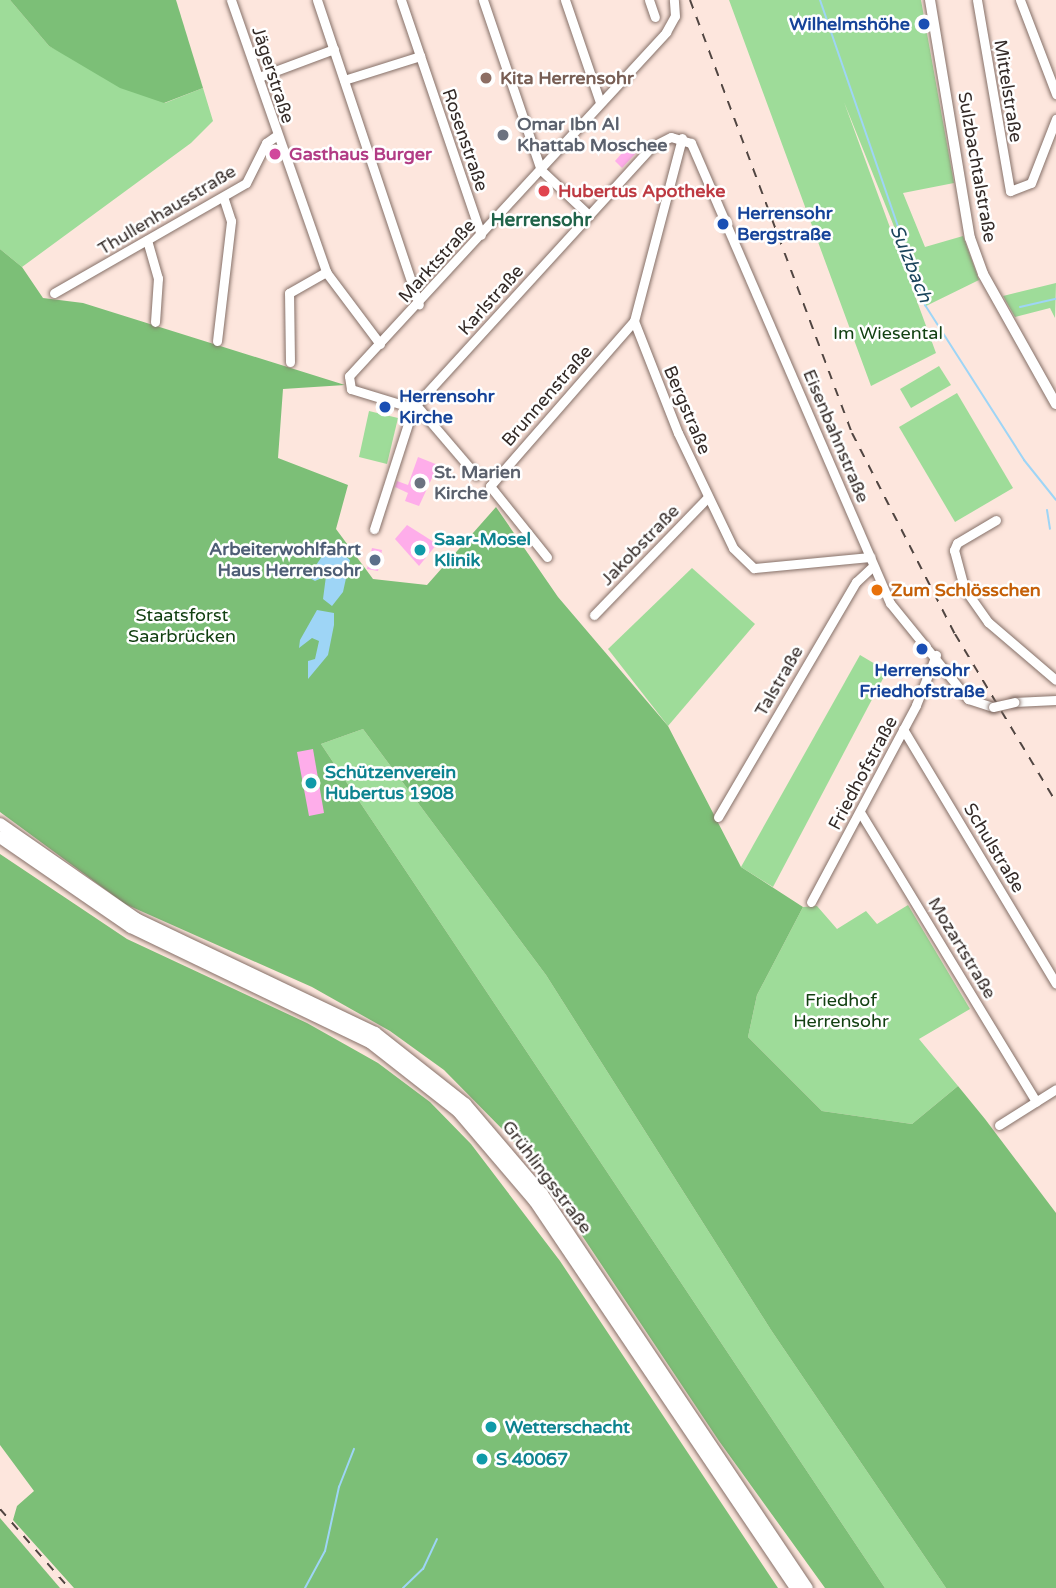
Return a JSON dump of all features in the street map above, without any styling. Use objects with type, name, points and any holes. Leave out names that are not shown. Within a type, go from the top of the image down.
[{"type":"highway","name":"Grühlingsstraße","points":[[0,824],[136,919],[375,1033],[465,1104],[542,1194],[807,1588]]},
{"type":"highway","points":[[0,837],[131,927],[370,1042],[458,1111],[535,1201],[796,1588]]},
{"type":"main road","name":"Sulzbachtalstraße","points":[[930,0],[970,238],[983,274],[1053,389],[1056,404]]},
{"type":"street","name":"Jägerstraße","points":[[231,0],[326,272],[380,344]]},
{"type":"street","points":[[317,0],[419,304]]},
{"type":"street","name":"Rosenstraße","points":[[401,0],[481,235]]},
{"type":"street","points":[[483,0],[541,170],[589,215]]},
{"type":"street","points":[[565,0],[600,102]]},
{"type":"street","points":[[649,0],[655,17]]},
{"type":"street","name":"Mittelstraße","points":[[977,0],[1008,187],[1015,191],[1031,183],[1056,120]]},
{"type":"street","points":[[1020,0],[1056,94]]},
{"type":"street","name":"Marktstraße","points":[[415,407],[347,383],[666,32],[675,4]]},
{"type":"street","points":[[259,77],[334,50]]},
{"type":"street","points":[[344,80],[420,55]]},
{"type":"street","name":"Thullenhausstraße","points":[[54,293],[223,197],[254,175],[266,143],[277,135]]},
{"type":"street","name":"Karlstraße","points":[[374,529],[415,407],[661,138],[687,141]]},
{"type":"street","points":[[634,321],[687,141]]},
{"type":"street","name":"Eisenbahnstraße","points":[[687,141],[899,619],[936,655],[968,699],[993,707],[1014,702],[1056,700]]},
{"type":"street","points":[[216,341],[230,233],[223,197]]},
{"type":"street","points":[[147,240],[159,278],[155,322]]},
{"type":"street","points":[[290,362],[289,293],[326,272]]},
{"type":"street","name":"Bergstraße","points":[[634,321],[708,498],[740,558],[754,568],[872,562]]},
{"type":"street","name":"Brunnenstraße","points":[[547,557],[490,485],[634,321]]},
{"type":"street","points":[[415,407],[475,475]]},
{"type":"street","name":"Jakobstraße","points":[[594,615],[708,498]]},
{"type":"street","points":[[996,520],[957,543],[954,550],[964,588],[988,622],[1056,680]]},
{"type":"street","name":"Talstraße","points":[[718,817],[856,582],[872,562]]},
{"type":"street","name":"Friedhofstraße","points":[[811,902],[904,729],[936,655]]},
{"type":"street","name":"Schulstraße","points":[[904,729],[1056,984]]},
{"type":"street","name":"Mozartstraße","points":[[860,812],[1036,1102]]},
{"type":"street","points":[[999,1125],[1056,1089]]},
{"type":"green space","points":[[0,0],[10,0],[49,46],[165,103],[203,88],[213,121],[191,143],[22,267],[0,249]]},
{"type":"green space","points":[[10,0],[176,0],[203,88],[164,103],[120,88],[49,46]]},
{"type":"green space","name":"Im Wiesental","points":[[729,0],[921,0],[954,183],[903,193],[925,247],[963,236],[979,280],[926,306],[844,102],[936,353],[871,386]]},
{"type":"green space","name":"Staatsforst Saarbrücken","points":[[0,249],[22,267],[43,298],[83,303],[345,385],[283,389],[278,458],[348,485],[336,529],[373,579],[427,585],[496,507],[558,597],[668,726],[741,867],[803,907],[757,995],[748,1037],[822,1111],[912,1124],[958,1086],[985,1119],[1056,1213],[1056,1588],[946,1588],[771,1330],[546,975],[363,729],[321,744],[885,1588],[825,1588],[719,1441],[555,1195],[511,1138],[444,1070],[390,1031],[312,987],[125,904],[0,812]]},
{"type":"green space","points":[[1056,283],[1055,318],[1050,308],[1015,317],[1003,296]]},
{"type":"green space","points":[[939,366],[951,385],[911,408],[900,389]]},
{"type":"green space","points":[[957,393],[1013,488],[955,522],[899,427]]},
{"type":"green space","points":[[369,411],[398,418],[387,464],[359,457]]},
{"type":"green space","points":[[692,568],[755,624],[668,726],[608,649]]},
{"type":"green space","points":[[860,655],[887,671],[773,887],[741,867]]},
{"type":"green space","points":[[363,729],[546,975],[771,1330],[946,1588],[885,1588],[321,744]]},
{"type":"green space","points":[[0,854],[127,939],[307,1023],[378,1063],[430,1102],[471,1144],[560,1261],[778,1588],[74,1588],[13,1520],[17,1506],[34,1491],[0,1445]]},
{"type":"green space","name":"Friedhof Herrensohr","points":[[908,905],[970,1009],[919,1039],[958,1086],[912,1124],[822,1111],[748,1037],[757,995],[803,907],[817,906],[837,929],[866,911],[877,924]]},
{"type":"green space","points":[[0,1518],[60,1588],[0,1588]]},
{"type":"water","points":[[331,543],[350,560],[343,592],[332,606],[323,599],[326,576],[315,581],[308,577]]},
{"type":"water","points":[[317,610],[334,613],[334,625],[328,655],[308,679],[308,661],[315,659],[319,641],[312,638],[299,648],[300,640]]},
{"type":"building","points":[[629,145],[637,152],[622,168],[615,161]]},
{"type":"building","name":"St. Marien Kirche","points":[[418,457],[438,465],[419,506],[405,501],[408,493],[395,487],[397,481],[408,485]]},
{"type":"building","name":"Saar-Mosel Klinik","points":[[407,525],[437,544],[419,566],[395,539]]},
{"type":"building","name":"Arbeiterwohlfahrt Haus Herrensohr","points":[[372,548],[382,550],[378,571],[367,569]]},
{"type":"building","name":"Schützenverein Hubertus 1908","points":[[313,749],[324,813],[309,816],[297,752]]},
{"type":"waterway","name":"Sulzbach","points":[[820,0],[925,305],[1024,460],[1056,500]]},
{"type":"waterway","points":[[1020,307],[1056,299]]},
{"type":"waterway","points":[[1047,510],[1050,529]]},
{"type":"waterway","points":[[305,1588],[325,1551],[339,1487],[354,1449]]},
{"type":"waterway","points":[[403,1588],[423,1569],[437,1539]]},
{"type":"railway","points":[[690,0],[852,433],[955,634],[1056,802]]},
{"type":"railway","points":[[0,1509],[69,1588]]},
{"type":"place","name":"Wilhelmshöhe","points":[[924,24]]},
{"type":"place","name":"Kita Herrensohr","points":[[486,78]]},
{"type":"place","name":"Omar Ibn Al Khattab Moschee","points":[[503,135]]},
{"type":"place","name":"Gasthaus Burger","points":[[275,154]]},
{"type":"place","name":"Hubertus Apotheke","points":[[544,191]]},
{"type":"place","name":"Herrensohr Bergstraße","points":[[723,224]]},
{"type":"place","name":"Herrensohr Kirche","points":[[385,407]]},
{"type":"place","name":"St. Marien Kirche","points":[[420,483]]},
{"type":"place","name":"Saar-Mosel Klinik","points":[[420,550]]},
{"type":"place","name":"Arbeiterwohlfahrt Haus Herrensohr","points":[[375,560]]},
{"type":"place","name":"Zum Schlösschen","points":[[877,590]]},
{"type":"place","name":"Herrensohr Friedhofstraße","points":[[922,649]]},
{"type":"place","name":"Schützenverein Hubertus 1908","points":[[311,783]]},
{"type":"place","name":"Wetterschacht","points":[[491,1427]]},
{"type":"place","name":"S 40067","points":[[482,1459]]},
{"type":"district","name":"Herrensohr","points":[[541,221]]}]
